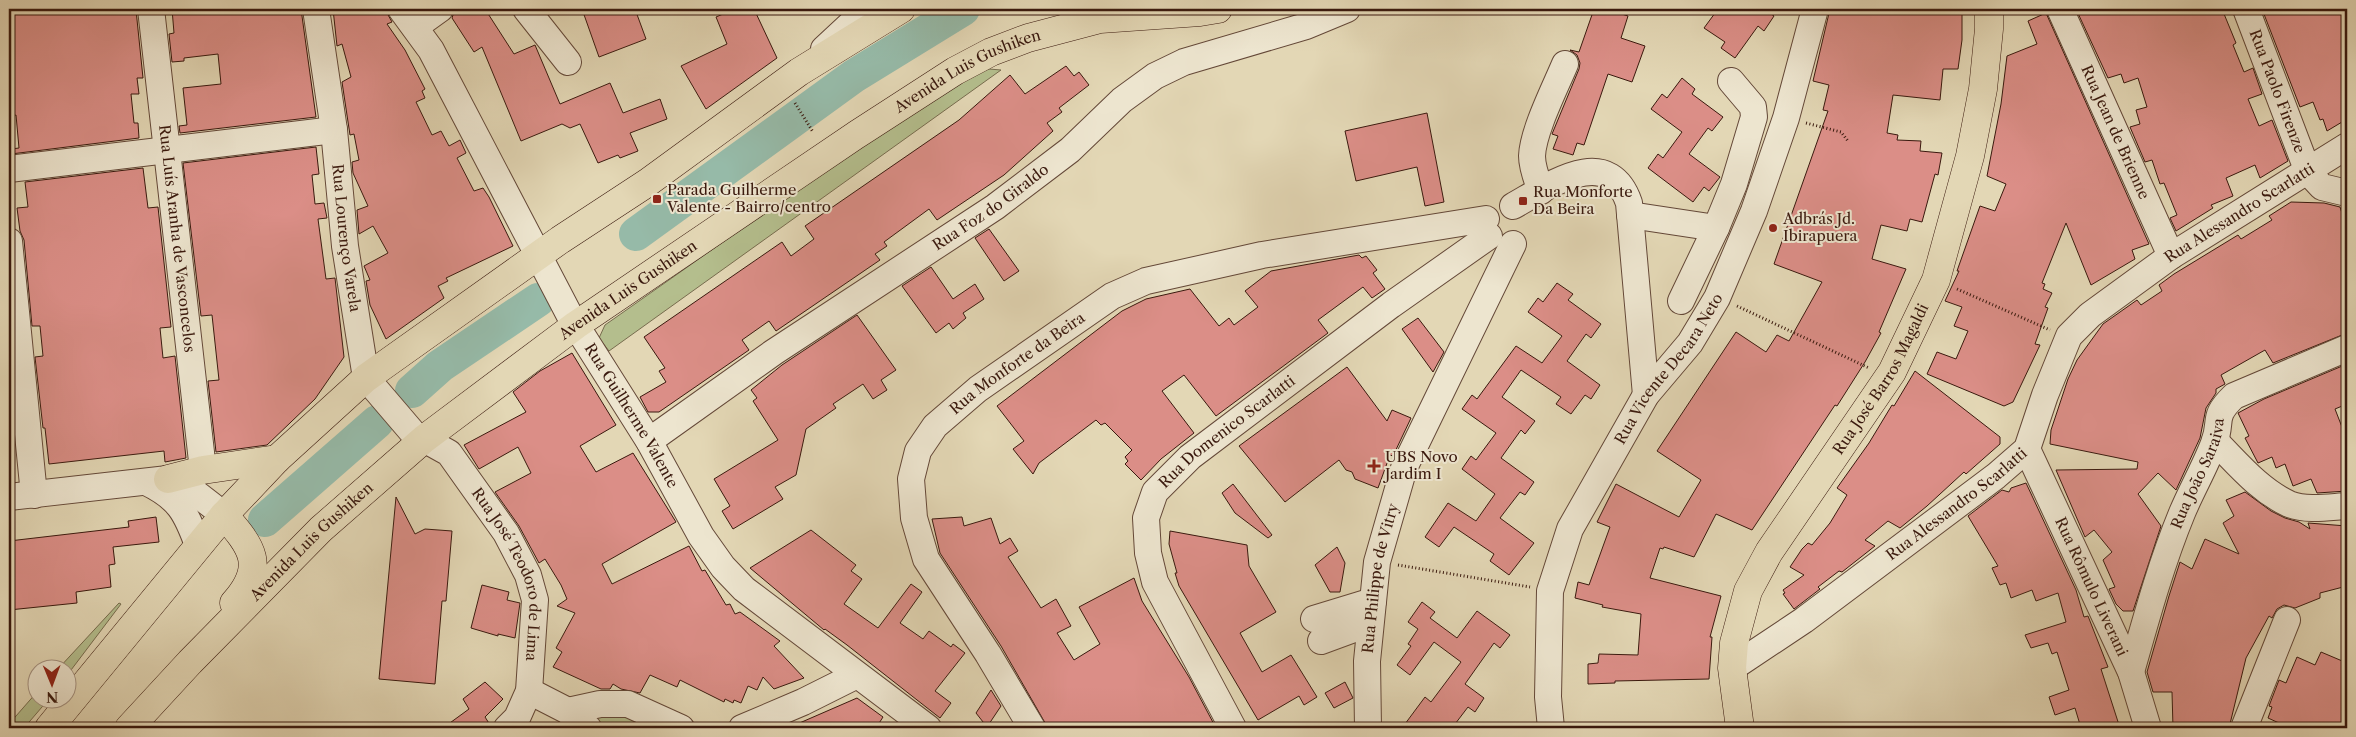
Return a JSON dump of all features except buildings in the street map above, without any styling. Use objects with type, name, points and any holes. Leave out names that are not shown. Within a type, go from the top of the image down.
[{"type":"main road","points":[[49,728],[224,515],[277,459],[366,378],[538,256],[636,191],[799,72],[901,9]]},
{"type":"main road","name":"Avenida Luis Gushiken","points":[[129,728],[190,662],[321,529],[424,439],[576,325],[856,135],[955,71],[991,52],[1046,33],[1100,19],[1218,9]]},
{"type":"main road","name":"Rua José Barros Magaldi","points":[[1740,728],[1732,668],[1734,644],[1748,592],[1770,552],[1892,372],[1936,280],[1970,156],[1983,89],[1989,9]]},
{"type":"main road","points":[[157,480],[203,470],[277,459]]},
{"type":"main road","points":[[190,662],[200,643],[240,596],[250,581],[254,568],[253,555],[249,545],[224,515]]},
{"type":"street","name":"Rua Luís Aranha de Vasconcelos","points":[[151,9],[203,470]]},
{"type":"street","points":[[408,18],[440,9]]},
{"type":"street","points":[[526,9],[568,62]]},
{"type":"street","points":[[799,72],[867,9]]},
{"type":"street","name":"Rua Foz do Giraldo","points":[[649,441],[774,352],[996,207],[1070,150],[1122,100],[1155,76],[1184,62],[1306,26],[1347,9]]},
{"type":"street","name":"Rua Vicente Decara Neto","points":[[1551,728],[1548,697],[1550,590],[1570,528],[1646,395],[1690,343],[1717,298],[1754,211],[1786,118],[1804,57],[1815,9]]},
{"type":"street","name":"Rua Jean de Brienne","points":[[2060,9],[2171,256]]},
{"type":"street","name":"Rua Paolo Firenze","points":[[2246,9],[2308,172]]},
{"type":"street","name":"Rua Lourenço Varela","points":[[317,10],[334,130],[345,246],[366,378]]},
{"type":"street","name":"Rua Guilherme Valente","points":[[408,18],[432,50],[538,256],[576,325],[649,441],[702,536],[723,567],[744,589],[928,728]]},
{"type":"street","points":[[1541,191],[1533,169],[1534,141],[1565,64]]},
{"type":"street","points":[[1681,301],[1716,228],[1734,184],[1754,116],[1753,107],[1731,81]]},
{"type":"street","points":[[9,169],[334,130]]},
{"type":"street","name":"Rua Alessandro Scarlatti","points":[[1732,668],[1804,620],[1996,476],[2027,449],[2045,395],[2069,336],[2090,315],[2171,256],[2347,146]]},
{"type":"street","points":[[1519,212],[1541,191],[1565,177],[1577,173],[1598,172],[1614,179],[1624,188],[1630,203],[1646,395]]},
{"type":"street","points":[[2308,172],[2322,186],[2347,193]]},
{"type":"street","points":[[1519,212],[1565,177]]},
{"type":"street","points":[[1502,205],[1519,212],[1526,229],[1521,238],[1492,231],[1492,209],[1502,205]]},
{"type":"street","points":[[1630,215],[1716,228]]},
{"type":"street","name":"Rua Monforte da Beira","points":[[1032,728],[988,654],[926,559],[914,518],[911,479],[918,451],[935,426],[978,388],[1112,296],[1146,281],[1262,255],[1430,228],[1492,231]]},
{"type":"street","name":"Rua Domenico Scarlatti","points":[[1233,728],[1155,582],[1148,553],[1146,518],[1155,492],[1190,457],[1492,231]]},
{"type":"street","name":"Rua Philippe de Vitry","points":[[1368,728],[1366,661],[1377,562],[1404,468],[1492,231]]},
{"type":"street","points":[[9,241],[34,495]]},
{"type":"street","name":"Rua João Saraiva","points":[[2131,672],[2162,566],[2182,512],[2215,441],[2217,419],[2223,406],[2234,396],[2347,348]]},
{"type":"street","points":[[366,378],[413,433],[424,439]]},
{"type":"street","name":"Rua José Teodoro de Lima","points":[[424,439],[449,453],[506,533],[528,575],[535,600],[530,690],[517,718],[507,728]]},
{"type":"street","points":[[2215,441],[2257,483],[2290,504],[2314,508],[2347,506]]},
{"type":"street","name":"Rua Rômulo Liverani","points":[[2027,449],[2131,672],[2148,728]]},
{"type":"street","points":[[157,480],[164,491],[176,500],[187,515],[198,545]]},
{"type":"street","points":[[9,497],[157,480],[184,484],[224,515]]},
{"type":"street","points":[[1318,630],[1372,612]]},
{"type":"street","points":[[2244,728],[2287,620]]},
{"type":"street","points":[[742,728],[803,702],[857,675]]},
{"type":"street","points":[[530,690],[568,711],[588,728]]},
{"type":"street","points":[[568,711],[600,704],[628,704],[680,728]]},
{"type":"path","points":[[793,101],[813,132]]},
{"type":"path","points":[[1786,118],[1841,132],[1848,141]]},
{"type":"path","points":[[1936,280],[2052,331],[2069,336]]},
{"type":"path","points":[[1717,298],[1866,367],[1892,372]]},
{"type":"path","points":[[1377,562],[1550,590]]},
{"type":"green space","points":[[989,69],[1001,70],[609,351],[599,338],[605,325],[919,104],[971,75]]},
{"type":"green space","points":[[119,603],[121,604],[78,661],[66,660]]},
{"type":"green space","points":[[28,702],[28,710],[39,710],[24,728],[9,728],[9,724]]},
{"type":"green space","points":[[601,709],[664,728],[600,728],[584,715]]},
{"type":"waterway","points":[[636,234],[854,76],[963,9]]},
{"type":"waterway","points":[[412,391],[440,366],[538,300]]},
{"type":"waterway","points":[[265,520],[377,422]]},
{"type":"place","name":"Parada Guilherme Valente - Bairro/centro","points":[[657,199]]},
{"type":"place","name":"Rua Monforte Da Beira","points":[[1523,201]]},
{"type":"place","name":"Adbrás Jd. Ibirapuera","points":[[1773,228]]},
{"type":"place","name":"UBS Novo Jardim I","points":[[1374,466]]}]
